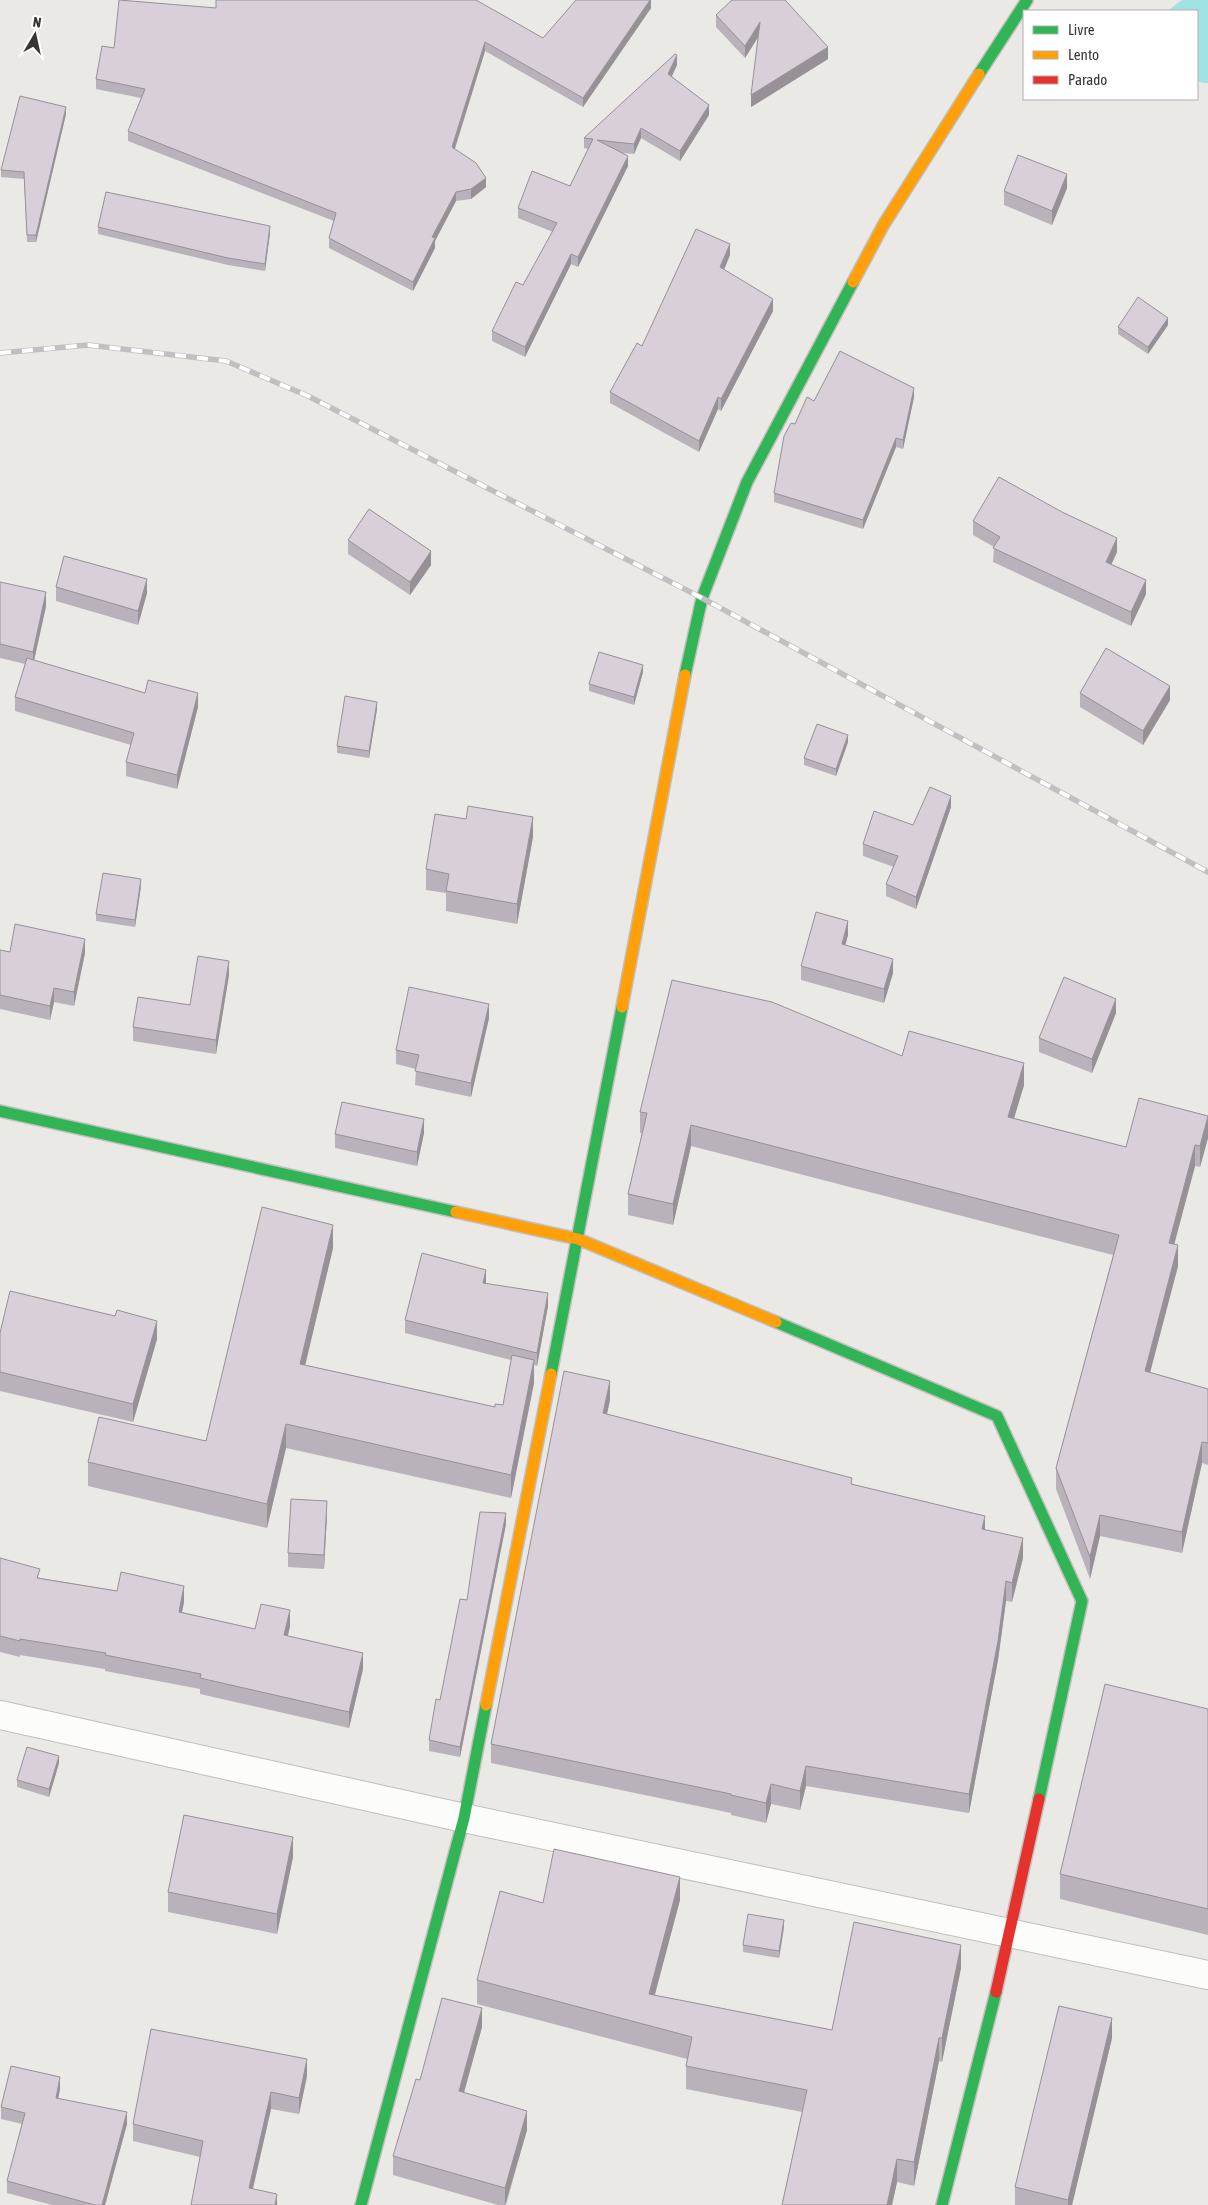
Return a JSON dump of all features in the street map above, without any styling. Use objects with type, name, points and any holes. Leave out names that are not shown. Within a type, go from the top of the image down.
[{"type":"street","points":[[361,2205],[464,1818],[578,1239],[684,677],[702,598],[747,482],[884,224],[1028,0]]},
{"type":"street","points":[[0,1112],[578,1239],[997,1416],[1082,1602],[1010,1934],[942,2205]]},
{"type":"street","points":[[0,1715],[464,1818],[1208,1975]]},
{"type":"building","points":[[119,0],[216,8],[216,0],[476,0],[543,38],[576,0],[650,0],[583,98],[485,42],[452,147],[476,163],[486,178],[471,189],[456,192],[432,237],[435,238],[413,282],[329,238],[336,213],[128,131],[145,89],[96,79],[102,46],[114,48]]},
{"type":"building","points":[[732,0],[785,0],[828,47],[751,95],[760,22],[745,46],[716,15]]},
{"type":"building","points":[[675,54],[677,55],[668,74],[709,105],[680,151],[641,128],[634,144],[597,140],[628,156],[578,257],[571,254],[525,347],[492,331],[516,282],[523,285],[557,223],[518,208],[532,171],[570,186],[593,139],[584,138]]},
{"type":"building","points":[[20,96],[66,107],[36,235],[27,235],[24,172],[1,170]]},
{"type":"building","points":[[1018,155],[1067,174],[1052,211],[1004,191]]},
{"type":"building","points":[[106,192],[270,226],[265,264],[228,258],[98,227]]},
{"type":"building","points":[[696,229],[730,244],[720,267],[773,299],[721,399],[718,397],[699,441],[610,392],[637,343],[642,346]]},
{"type":"building","points":[[1138,297],[1168,318],[1148,347],[1118,327]]},
{"type":"building","points":[[840,351],[914,388],[903,440],[896,438],[863,520],[774,493],[784,436],[791,423],[795,424],[807,397],[814,401]]},
{"type":"building","points":[[999,477],[1062,512],[1117,538],[1106,562],[1146,580],[1131,612],[993,548],[1000,537],[973,521]]},
{"type":"building","points":[[369,509],[431,551],[410,582],[348,540]]},
{"type":"building","points":[[64,556],[147,579],[138,611],[56,587]]},
{"type":"building","points":[[0,582],[46,592],[33,652],[0,644]]},
{"type":"building","points":[[1106,648],[1170,686],[1143,731],[1080,693]]},
{"type":"building","points":[[599,652],[643,665],[634,697],[589,684]]},
{"type":"building","points":[[27,658],[145,693],[148,680],[198,693],[177,775],[126,762],[134,733],[15,697]]},
{"type":"building","points":[[345,696],[377,702],[369,751],[337,746]]},
{"type":"building","points":[[817,724],[848,735],[836,769],[804,758]]},
{"type":"building","points":[[930,787],[951,796],[916,897],[886,884],[898,856],[863,844],[874,811],[913,825]]},
{"type":"building","points":[[468,806],[533,817],[517,904],[446,891],[449,874],[426,869],[435,814],[466,819]]},
{"type":"building","points":[[103,873],[141,879],[135,920],[96,914]]},
{"type":"building","points":[[816,912],[848,921],[842,944],[893,959],[884,989],[801,966]]},
{"type":"building","points":[[15,924],[85,939],[74,992],[54,988],[50,1006],[0,995],[0,950],[10,952]]},
{"type":"building","points":[[198,956],[229,961],[216,1040],[133,1027],[138,997],[190,1005]]},
{"type":"building","points":[[1064,977],[1116,999],[1092,1059],[1039,1038]]},
{"type":"building","points":[[672,980],[772,1002],[902,1056],[909,1031],[1024,1063],[1008,1117],[1126,1147],[1139,1098],[1208,1116],[1200,1146],[1195,1145],[1169,1243],[1178,1245],[1145,1371],[1208,1389],[1208,1443],[1202,1442],[1182,1532],[1100,1515],[1090,1557],[1056,1468],[1119,1235],[691,1125],[673,1204],[628,1194],[647,1113],[640,1112]]},
{"type":"building","points":[[409,987],[489,1004],[471,1083],[415,1071],[419,1055],[396,1050]]},
{"type":"building","points":[[342,1102],[424,1119],[417,1152],[335,1134]]},
{"type":"building","points":[[262,1207],[333,1225],[300,1364],[495,1407],[495,1404],[503,1405],[512,1355],[534,1360],[511,1475],[286,1424],[267,1504],[88,1462],[99,1417],[206,1441]]},
{"type":"building","points":[[422,1253],[486,1270],[483,1283],[548,1293],[537,1353],[405,1320]]},
{"type":"building","points":[[10,1291],[115,1316],[117,1310],[157,1321],[133,1404],[0,1372],[0,1333]]},
{"type":"building","points":[[564,1371],[610,1381],[603,1413],[852,1478],[851,1484],[985,1516],[982,1529],[1023,1538],[1012,1583],[1006,1581],[998,1641],[969,1794],[806,1766],[800,1791],[771,1784],[766,1803],[491,1744]]},
{"type":"building","points":[[291,1499],[327,1501],[324,1555],[288,1553]]},
{"type":"building","points":[[480,1512],[506,1513],[460,1747],[429,1740],[436,1699],[440,1700],[460,1599],[467,1600]]},
{"type":"building","points":[[0,1558],[40,1569],[37,1578],[117,1591],[121,1572],[184,1586],[179,1612],[255,1629],[261,1604],[290,1610],[284,1635],[363,1653],[349,1712],[200,1678],[201,1674],[105,1655],[106,1653],[20,1639],[20,1641],[0,1636]]},
{"type":"building","points":[[1105,1684],[1208,1709],[1208,1909],[1060,1874]]},
{"type":"building","points":[[27,1747],[59,1756],[49,1789],[17,1780]]},
{"type":"building","points":[[184,1815],[293,1837],[277,1914],[168,1892]]},
{"type":"building","points":[[554,1849],[680,1877],[649,1994],[832,2030],[854,1922],[961,1945],[942,2038],[939,2038],[914,2162],[897,2159],[887,2205],[782,2205],[807,2090],[686,2066],[692,2037],[477,1980],[500,1891],[543,1903]]},
{"type":"building","points":[[748,1914],[784,1920],[779,1951],[743,1945]]},
{"type":"building","points":[[442,1998],[482,2008],[459,2091],[527,2111],[505,2188],[393,2156],[416,2079],[420,2080]]},
{"type":"building","points":[[1059,2006],[1112,2018],[1068,2200],[1015,2187]]},
{"type":"building","points":[[151,2029],[307,2059],[299,2098],[271,2092],[249,2188],[277,2194],[275,2205],[191,2205],[203,2141],[133,2124]]},
{"type":"building","points":[[11,2066],[60,2077],[56,2098],[127,2112],[102,2205],[95,2205],[7,2181],[25,2113],[1,2107]]},
{"type":"waterway","points":[[1198,33],[1208,48]]},
{"type":"railway","points":[[0,353],[88,345],[226,361],[308,396],[702,598],[1208,872]]},
{"type":"traffic: fast","points":[[979,74],[1027,0]]},
{"type":"traffic: fast","points":[[685,675],[702,598],[747,482],[853,282]]},
{"type":"traffic: fast","points":[[551,1374],[622,1007]]},
{"type":"traffic: fast","points":[[0,1111],[456,1212]]},
{"type":"traffic: fast","points":[[776,1322],[997,1416],[1082,1601],[1039,1799]]},
{"type":"traffic: fast","points":[[361,2205],[464,1818],[486,1705]]},
{"type":"traffic: fast","points":[[942,2205],[996,1992]]},
{"type":"traffic: slow","points":[[853,282],[884,224],[979,74]]},
{"type":"traffic: slow","points":[[622,1007],[685,675]]},
{"type":"traffic: slow","points":[[456,1212],[578,1239],[776,1322]]},
{"type":"traffic: slow","points":[[486,1705],[551,1374]]},
{"type":"traffic: jam","points":[[996,1992],[1039,1799]]}]
